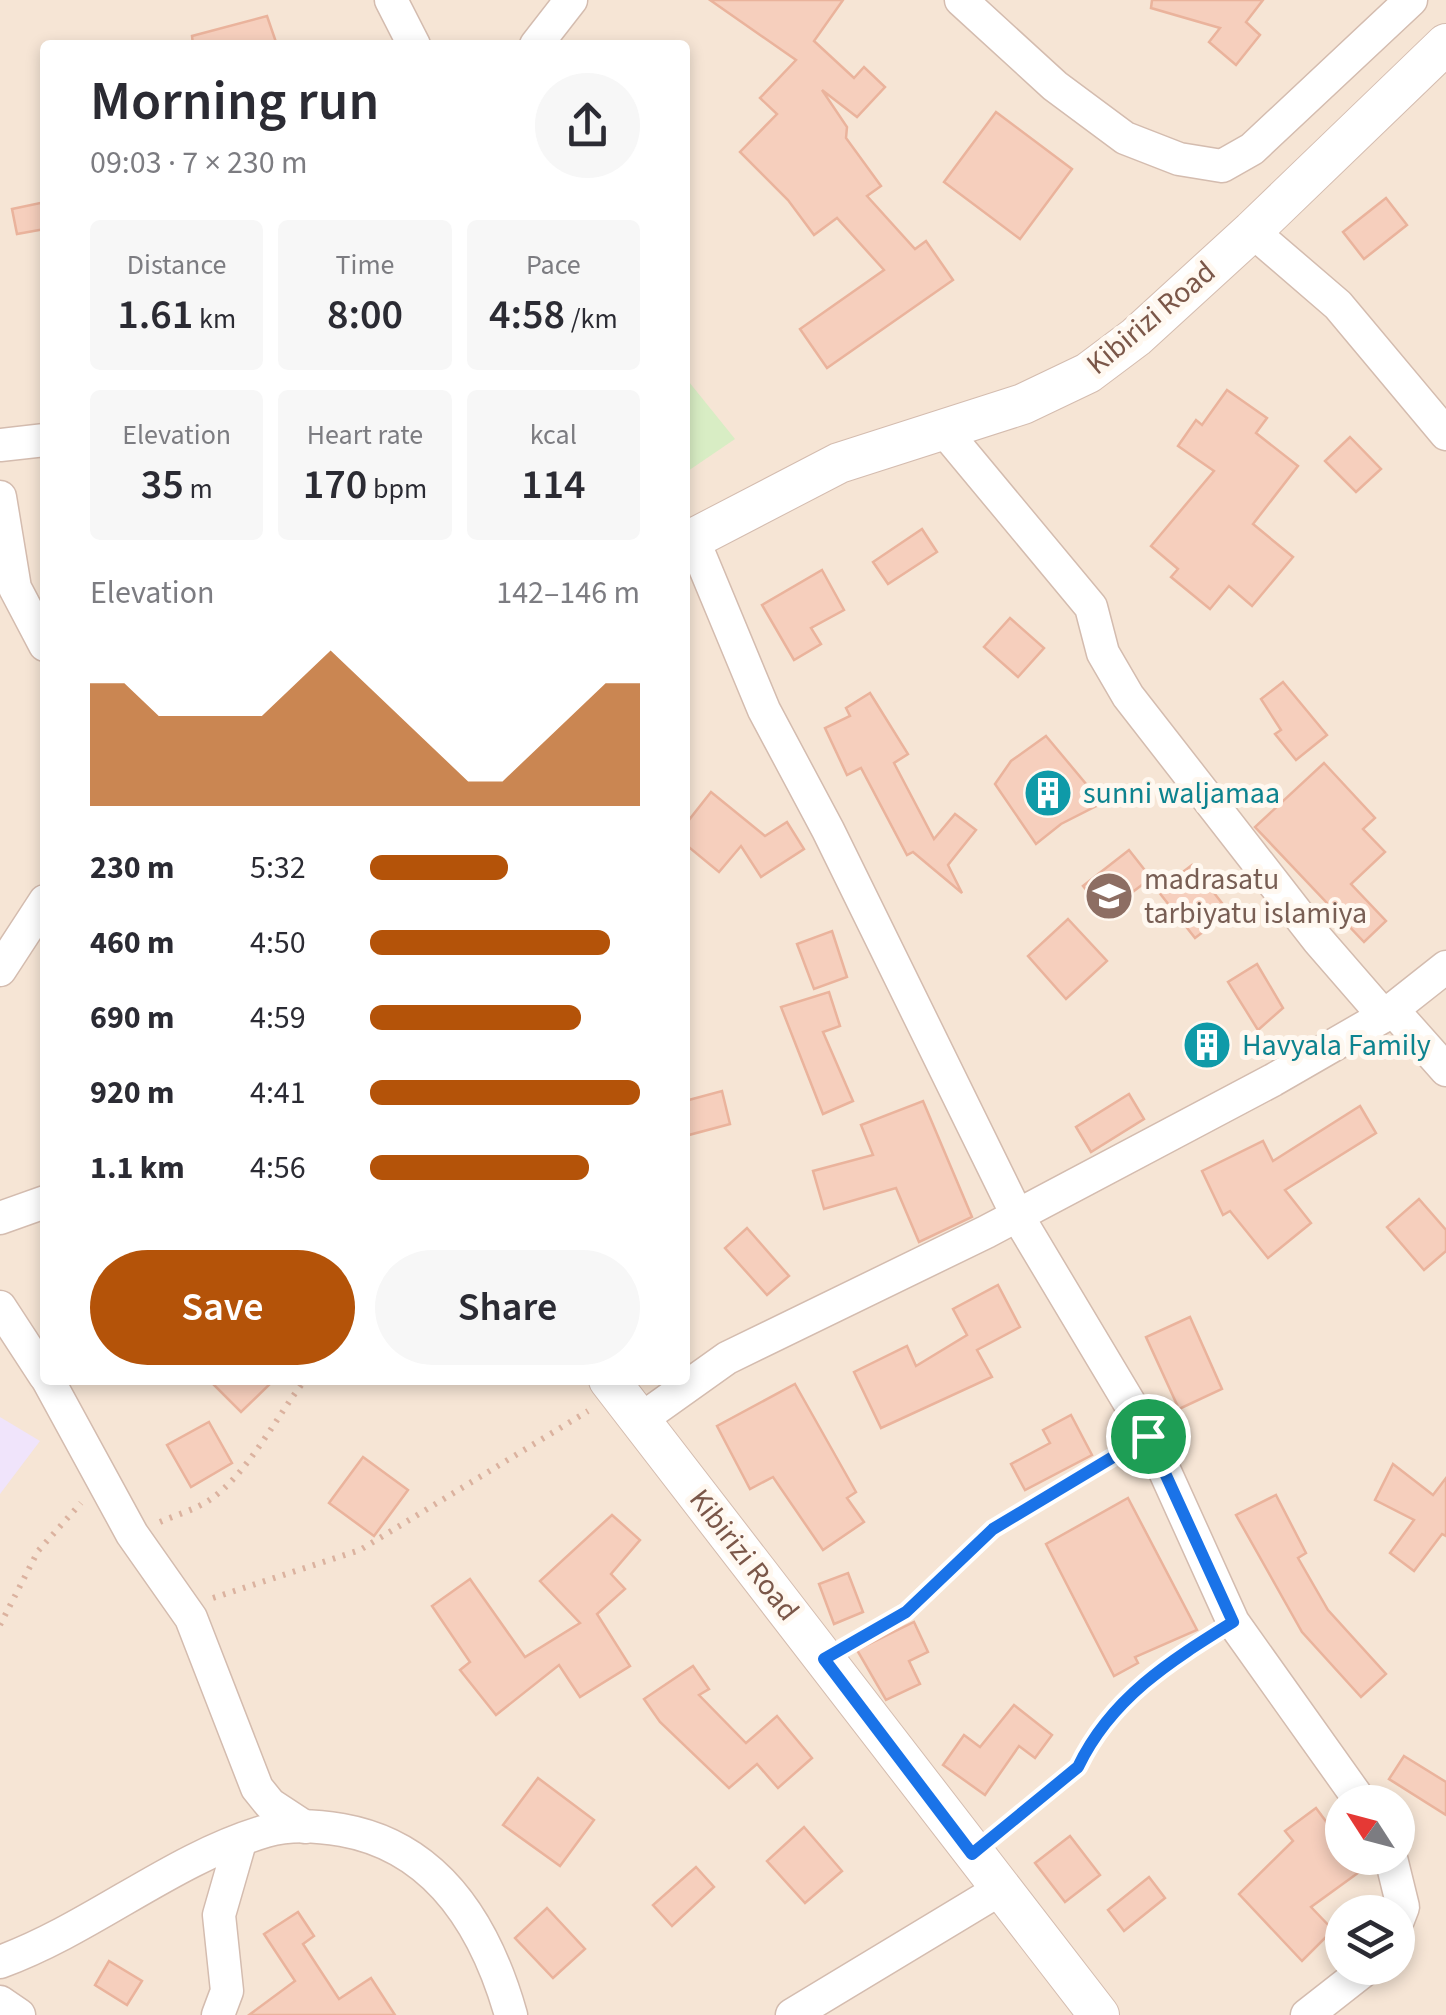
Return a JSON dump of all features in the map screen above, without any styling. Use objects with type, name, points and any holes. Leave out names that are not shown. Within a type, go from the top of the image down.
[{"type":"street","points":[[391,0],[411,40]]},
{"type":"street","points":[[540,40],[571,0]]},
{"type":"street","points":[[962,0],[1055,86],[1125,138],[1179,159],[1222,166],[1252,150],[1411,0]]},
{"type":"street","name":"Kibirizi Road","points":[[690,540],[839,463],[1023,404],[1088,373],[1136,337],[1252,231],[1446,44]]},
{"type":"street","points":[[1252,231],[1338,305],[1432,395],[1446,434]]},
{"type":"street","points":[[944,430],[1091,607],[1103,653],[1128,696],[1318,940],[1446,1070]]},
{"type":"street","points":[[0,445],[40,441]]},
{"type":"street","points":[[0,497],[15,588],[40,636]]},
{"type":"street","points":[[690,543],[764,710],[828,830],[1018,1214],[1148,1436],[1233,1622],[1349,1785]]},
{"type":"street","points":[[0,970],[40,909]]},
{"type":"street","points":[[690,1372],[727,1358],[1018,1214],[1273,1080],[1388,1012],[1446,966]]},
{"type":"street","points":[[0,1218],[40,1204]]},
{"type":"street","points":[[0,1307],[40,1369]]},
{"type":"street","points":[[50,1385],[132,1534],[182,1604],[251,1777],[270,1804],[305,1828]]},
{"type":"street","points":[[622,1397],[654,1385]]},
{"type":"street","name":"Kibirizi Road","points":[[622,1397],[1099,2015]]},
{"type":"street","points":[[0,1962],[42,1946],[193,1861],[268,1830],[352,1832],[405,1849],[443,1883],[478,1932],[511,2015]]},
{"type":"street","points":[[218,2015],[227,1991],[220,1915],[240,1842]]},
{"type":"street","points":[[792,2015],[999,1890]]},
{"type":"street","points":[[1307,2015],[1345,1985]]},
{"type":"street","points":[[0,2002],[19,2015]]},
{"type":"path","points":[[132,1534],[210,1500],[247,1464],[258,1442],[301,1385]]},
{"type":"path","points":[[182,1604],[360,1550],[622,1397]]},
{"type":"path","points":[[824,1659],[906,1612],[993,1529],[1148,1436]]},
{"type":"path","points":[[0,1625],[38,1551],[102,1480]]},
{"type":"path","points":[[972,1854],[1078,1767],[1088,1746],[1130,1692],[1168,1662],[1233,1622]]},
{"type":"shaded area","points":[[0,0],[1446,0],[1446,2015],[0,2015]]},
{"type":"shaded area","points":[[0,1417],[40,1441],[0,1494]]},
{"type":"green space","points":[[690,383],[735,439],[690,470]]},
{"type":"building","points":[[710,0],[843,0],[814,41],[854,78],[864,67],[885,87],[857,117],[822,90],[847,127],[846,138],[881,186],[867,196],[915,249],[926,241],[953,280],[827,368],[800,329],[884,270],[837,218],[814,235],[788,200],[740,152],[777,114],[760,98],[796,60]]},
{"type":"building","points":[[1152,0],[1263,0],[1246,22],[1260,35],[1236,65],[1209,42],[1220,28],[1151,8]]},
{"type":"building","points":[[267,16],[275,40],[192,40],[192,36]]},
{"type":"building","points":[[996,112],[1072,169],[1020,239],[944,182]]},
{"type":"building","points":[[1386,198],[1407,225],[1364,259],[1343,232]]},
{"type":"building","points":[[40,203],[40,230],[17,234],[12,209]]},
{"type":"building","points":[[1227,390],[1267,418],[1256,433],[1298,466],[1253,524],[1293,557],[1252,606],[1229,586],[1210,609],[1171,577],[1178,569],[1151,546],[1214,471],[1178,446],[1196,420],[1202,425]]},
{"type":"building","points":[[1350,437],[1381,469],[1356,492],[1325,461]]},
{"type":"building","points":[[922,529],[937,552],[888,584],[873,562]]},
{"type":"building","points":[[822,570],[844,610],[811,628],[821,644],[794,660],[762,605]]},
{"type":"building","points":[[1010,618],[1044,648],[1018,677],[984,647]]},
{"type":"building","points":[[1283,682],[1327,735],[1296,760],[1275,734],[1281,730],[1261,699]]},
{"type":"building","points":[[870,693],[908,754],[894,763],[934,839],[955,814],[976,830],[948,865],[962,893],[913,852],[907,855],[861,768],[847,775],[825,728],[850,716],[846,708]]},
{"type":"building","name":"sunni waljamaa","points":[[1046,736],[1102,803],[1061,824],[1036,844],[995,784],[1011,761]]},
{"type":"building","points":[[1324,763],[1375,818],[1363,829],[1385,852],[1351,884],[1386,921],[1364,942],[1255,827]]},
{"type":"building","points":[[711,792],[765,836],[787,822],[804,849],[761,877],[741,846],[719,872],[690,848],[690,819]]},
{"type":"building","name":"madrasatu tarbiyatu islamiya","points":[[1129,850],[1151,878],[1105,913],[1083,886]]},
{"type":"building","points":[[1192,865],[1229,912],[1195,938],[1158,891]]},
{"type":"building","points":[[1068,919],[1107,961],[1066,999],[1028,956]]},
{"type":"building","points":[[832,931],[847,977],[814,989],[797,944]]},
{"type":"building","points":[[1257,964],[1283,1008],[1258,1030],[1228,982]]},
{"type":"building","points":[[829,992],[840,1026],[823,1032],[853,1101],[823,1114],[781,1007]]},
{"type":"building","points":[[722,1091],[730,1124],[690,1135],[690,1100]]},
{"type":"building","points":[[1129,1094],[1144,1119],[1091,1152],[1076,1127]]},
{"type":"building","points":[[923,1101],[972,1217],[919,1242],[896,1188],[824,1209],[813,1171],[873,1155],[861,1125]]},
{"type":"building","points":[[1360,1106],[1376,1133],[1285,1190],[1311,1223],[1268,1258],[1230,1211],[1223,1215],[1202,1171],[1263,1141],[1273,1161]]},
{"type":"building","points":[[1419,1199],[1446,1230],[1446,1251],[1424,1270],[1387,1227]]},
{"type":"building","points":[[747,1228],[789,1276],[767,1295],[725,1248]]},
{"type":"building","points":[[998,1285],[1020,1327],[977,1350],[992,1377],[881,1428],[854,1372],[907,1346],[916,1366],[967,1335],[953,1309]]},
{"type":"building","points":[[1190,1317],[1222,1389],[1179,1409],[1146,1337]]},
{"type":"building","points":[[795,1384],[856,1492],[847,1498],[864,1522],[823,1550],[773,1477],[750,1489],[717,1426]]},
{"type":"building","points":[[214,1385],[269,1385],[241,1412]]},
{"type":"building","points":[[1071,1415],[1092,1455],[1025,1490],[1011,1464],[1050,1443],[1043,1430]]},
{"type":"building","points":[[209,1422],[232,1463],[191,1487],[167,1445]]},
{"type":"building","points":[[363,1457],[408,1490],[374,1536],[329,1503]]},
{"type":"building","points":[[1393,1464],[1433,1495],[1446,1478],[1446,1536],[1442,1534],[1414,1571],[1390,1553],[1414,1520],[1375,1500]]},
{"type":"building","points":[[1276,1495],[1306,1553],[1298,1558],[1328,1610],[1386,1674],[1361,1697],[1302,1632],[1236,1515]]},
{"type":"building","points":[[1128,1498],[1197,1630],[1135,1657],[1138,1663],[1114,1676],[1046,1544]]},
{"type":"building","points":[[612,1515],[640,1540],[611,1574],[625,1589],[597,1614],[630,1666],[580,1697],[559,1665],[496,1715],[460,1670],[470,1662],[432,1606],[470,1579],[525,1657],[580,1623],[540,1581]]},
{"type":"building","points":[[848,1573],[863,1612],[834,1624],[819,1584]]},
{"type":"building","points":[[914,1622],[928,1652],[909,1661],[920,1684],[886,1700],[857,1650]]},
{"type":"building","points":[[693,1666],[709,1689],[699,1695],[746,1743],[777,1716],[812,1758],[778,1788],[757,1764],[729,1788],[660,1722],[644,1699]]},
{"type":"building","points":[[1014,1705],[1052,1735],[1035,1758],[1019,1746],[985,1795],[943,1765],[964,1735],[980,1747]]},
{"type":"building","points":[[1404,1756],[1446,1782],[1446,1815],[1415,1795],[1415,1785],[1398,1785],[1389,1779]]},
{"type":"building","points":[[538,1778],[594,1820],[560,1866],[503,1825]]},
{"type":"building","points":[[1316,1808],[1325,1820],[1325,1875],[1355,1875],[1311,1907],[1325,1922],[1325,1938],[1302,1961],[1239,1894],[1293,1841],[1285,1831]]},
{"type":"building","points":[[804,1827],[842,1871],[805,1903],[767,1861]]},
{"type":"building","points":[[1070,1836],[1100,1875],[1065,1902],[1035,1863]]},
{"type":"building","points":[[696,1867],[714,1887],[672,1926],[653,1905]]},
{"type":"building","points":[[1149,1877],[1165,1898],[1124,1931],[1108,1910]]},
{"type":"building","points":[[547,1908],[585,1949],[553,1978],[515,1938]]},
{"type":"building","points":[[298,1912],[314,1936],[303,1944],[339,1999],[371,1978],[395,2015],[249,2015],[295,1981],[264,1934]]},
{"type":"building","points":[[109,1961],[142,1981],[127,2005],[95,1985]]},
{"type":"place","name":"sunni waljamaa","points":[[1048,793]]},
{"type":"place","name":"madrasatu tarbiyatu islamiya","points":[[1109,896]]},
{"type":"place","name":"Havyala Family","points":[[1207,1045]]},
{"type":"route","points":[[1148,1436],[1233,1622],[1168,1662],[1130,1692],[1088,1746],[1078,1767],[972,1854],[824,1659],[906,1612],[993,1529],[1148,1436]]}]
